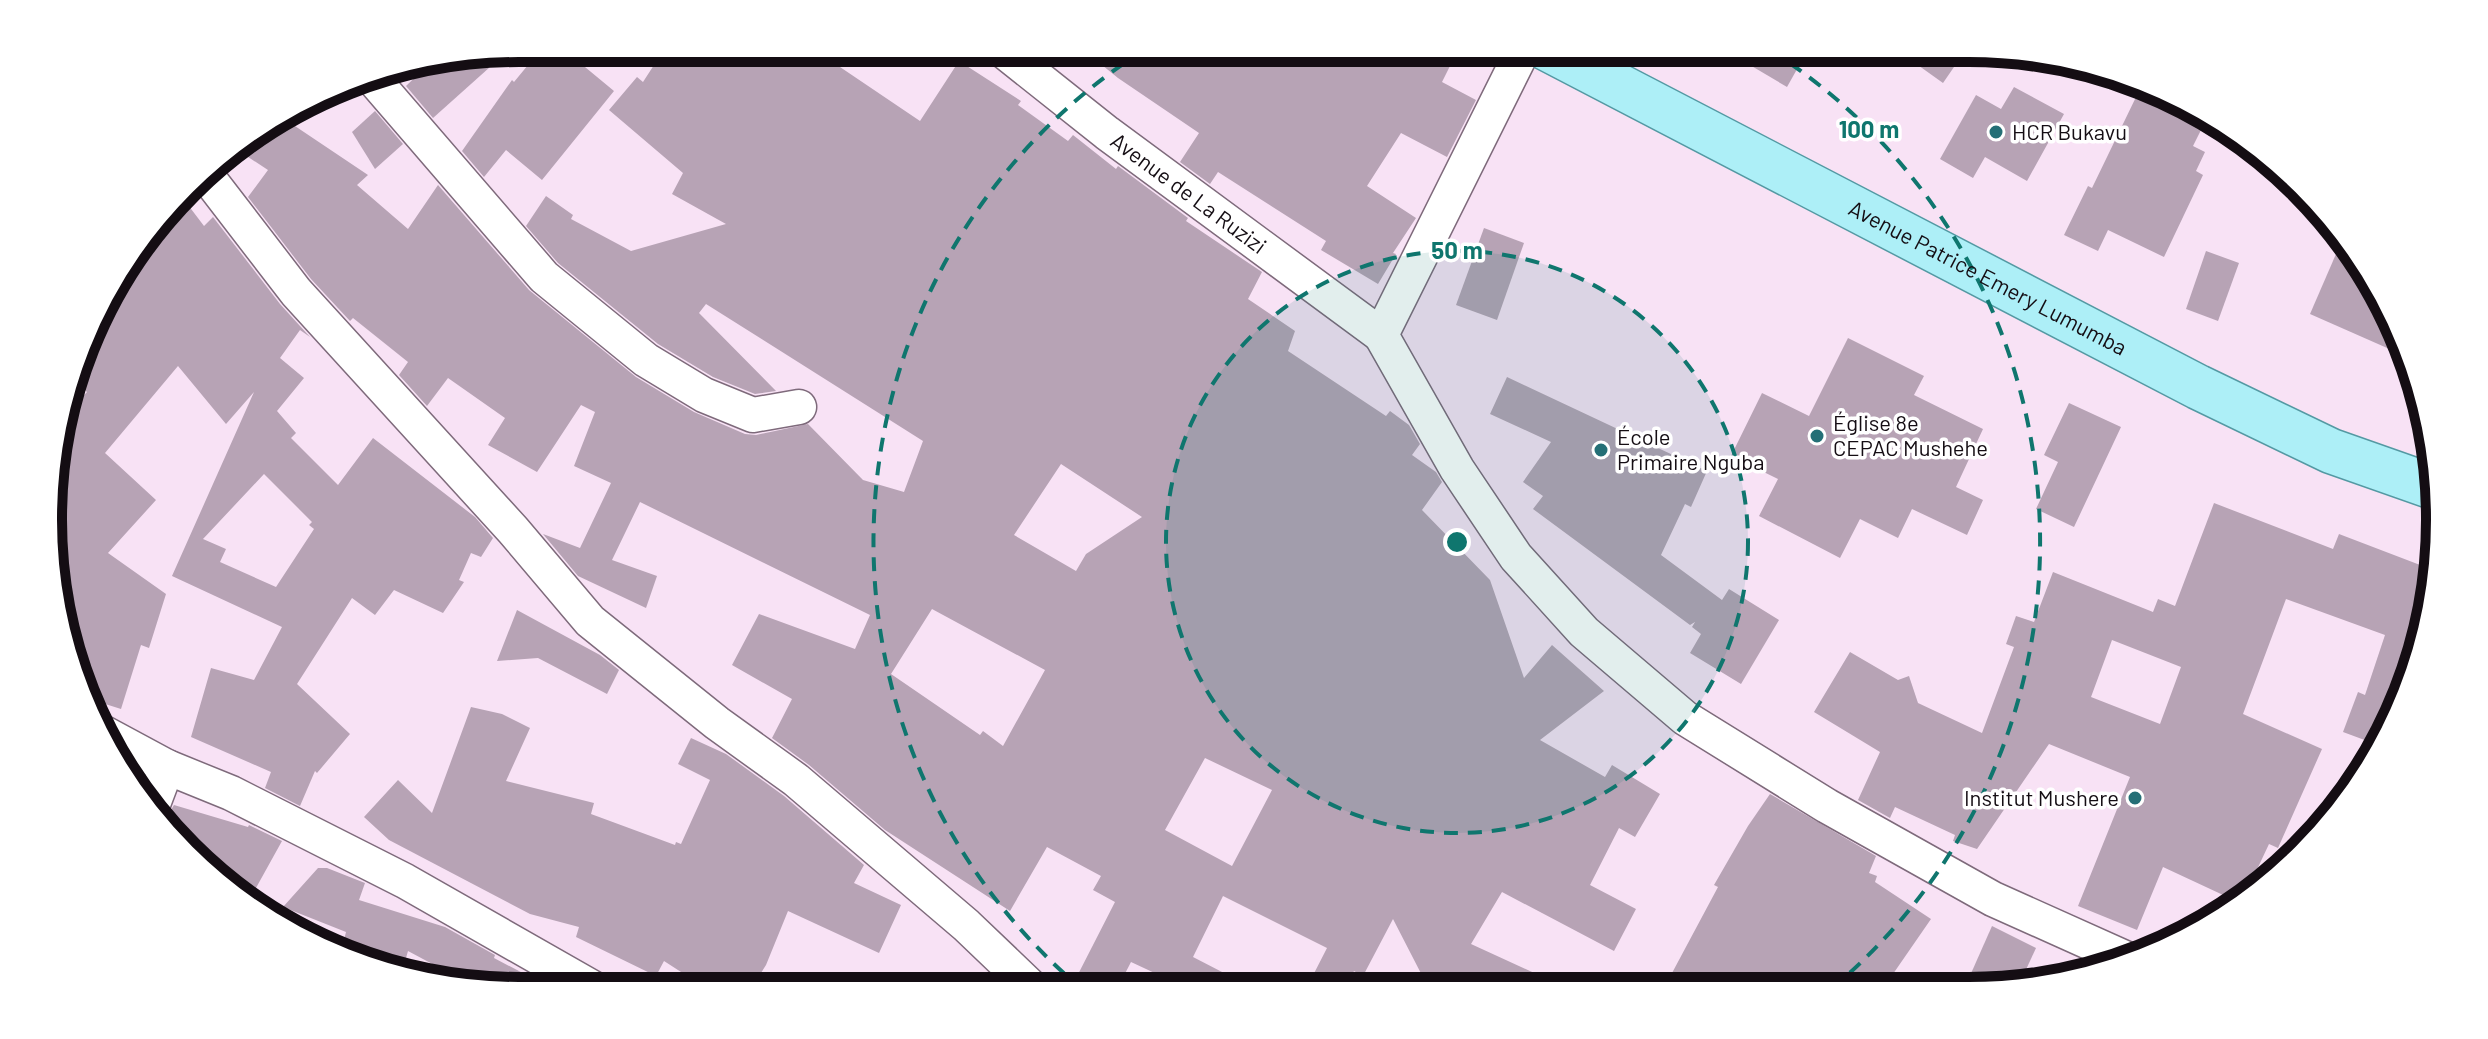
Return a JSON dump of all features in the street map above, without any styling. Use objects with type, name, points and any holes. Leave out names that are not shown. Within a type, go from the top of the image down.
[{"type":"main road","name":"Avenue Patrice Emery Lumumba","points":[[1573,62],[2198,387],[2331,451],[2424,484]]},
{"type":"street","name":"Avenue de La Ruzizi","points":[[1018,62],[1107,133],[1381,335]]},
{"type":"street","points":[[1517,62],[1381,335],[1457,469],[1516,557],[1584,632],[1685,718],[1827,806],[1993,899],[2114,953]]},
{"type":"street","points":[[378,84],[544,277],[646,360],[704,395],[753,415],[799,407]]},
{"type":"street","points":[[211,182],[296,292],[513,530],[590,621],[717,723],[796,780],[966,925],[1020,977]]},
{"type":"street","points":[[119,741],[167,767],[231,793],[405,881],[573,977]]},
{"type":"street","points":[[156,796],[167,767]]},
{"type":"building","points":[[530,62],[579,62],[614,91],[542,180],[506,150],[484,177],[462,151],[512,80],[514,82]]},
{"type":"building","points":[[656,62],[844,62],[840,67],[920,121],[961,62],[1021,101],[1018,105],[1068,141],[1073,135],[1116,169],[1118,166],[1188,218],[1186,221],[1262,272],[1248,299],[1295,331],[1288,351],[1386,416],[1390,411],[1409,425],[1420,444],[1412,455],[1436,472],[1442,482],[1422,510],[1490,580],[1524,678],[1552,645],[1604,691],[1540,740],[1605,777],[1612,765],[1660,794],[1635,837],[1619,828],[1590,885],[1636,909],[1614,951],[1502,892],[1471,944],[1543,977],[1423,977],[1393,919],[1363,976],[1354,971],[1351,977],[1312,977],[1327,948],[1223,896],[1193,957],[1232,977],[1163,977],[1131,962],[1123,977],[1077,977],[1115,902],[1093,890],[1101,876],[1047,847],[1010,911],[885,830],[809,765],[772,738],[792,699],[732,665],[759,614],[855,649],[870,615],[640,502],[612,560],[657,576],[646,608],[578,576],[543,534],[580,548],[611,483],[574,466],[595,412],[581,405],[537,472],[488,445],[505,418],[448,378],[427,406],[399,375],[408,362],[353,318],[350,321],[311,279],[248,197],[268,170],[244,154],[291,123],[368,175],[357,185],[408,229],[438,185],[529,290],[636,377],[694,412],[745,434],[756,435],[808,424],[863,480],[904,492],[923,441],[706,304],[699,313],[776,391],[755,394],[713,377],[658,344],[558,263],[526,226],[546,196],[573,215],[571,219],[631,251],[726,224],[672,194],[683,173],[609,110],[637,77],[643,82]],"holes":[[[1061,464],[1142,517],[1086,554],[1076,571],[1014,535]],[[932,609],[1045,670],[1003,746],[983,731],[980,735],[891,674]],[[1205,758],[1272,790],[1232,866],[1165,830]]]},
{"type":"building","points":[[1098,62],[1452,62],[1442,82],[1476,100],[1447,157],[1401,133],[1367,186],[1416,218],[1393,253],[1396,254],[1378,284],[1321,250],[1326,241],[1218,172],[1210,184],[1180,162],[1199,133]]},
{"type":"building","points":[[1745,62],[1801,62],[1787,87]]},
{"type":"building","points":[[1914,62],[1957,62],[1943,83]]},
{"type":"building","points":[[495,63],[433,118],[406,86],[419,74]]},
{"type":"building","points":[[2014,87],[2064,114],[2027,181],[1985,157],[1973,178],[1940,159],[1976,95],[2001,109]]},
{"type":"building","points":[[2137,95],[2171,109],[2203,127],[2193,146],[2205,152],[2196,171],[2203,175],[2164,257],[2108,230],[2098,251],[2064,235],[2088,186],[2092,188]]},
{"type":"building","points":[[375,111],[403,144],[375,169],[352,132]]},
{"type":"building","points":[[188,205],[204,226],[213,217],[280,304],[310,337],[300,330],[280,358],[304,378],[277,411],[296,433],[291,438],[338,485],[373,438],[475,517],[493,538],[481,557],[471,553],[459,580],[464,582],[443,613],[394,590],[375,615],[352,598],[297,684],[350,734],[317,773],[315,771],[300,806],[265,788],[271,772],[191,737],[211,668],[254,680],[282,627],[172,576],[254,392],[226,424],[178,366],[105,453],[156,500],[108,553],[166,594],[149,648],[141,645],[121,709],[100,702],[97,695],[86,667],[89,663],[84,659],[78,638],[66,579],[62,520],[66,460],[78,402],[87,392],[82,387],[86,372],[123,291],[157,241]],"holes":[[[264,474],[312,522],[309,525],[314,529],[276,587],[220,562],[226,549],[203,539]]]},
{"type":"building","points":[[1484,228],[1524,243],[1497,320],[1456,305]]},
{"type":"building","points":[[2206,251],[2239,263],[2218,321],[2186,309]]},
{"type":"building","points":[[2336,254],[2343,257],[2365,291],[2394,351],[2310,314]]},
{"type":"building","name":"Église 8e CEPAC Mushehe","points":[[1848,338],[1924,376],[1914,395],[1983,429],[1956,487],[1983,500],[1967,535],[1912,509],[1898,538],[1860,519],[1840,558],[1759,516],[1778,479],[1731,456],[1762,393],[1809,416]]},
{"type":"building","points":[[1507,377],[1707,471],[1691,507],[1685,504],[1661,555],[1722,600],[1729,589],[1779,620],[1741,684],[1690,653],[1701,634],[1692,627],[1695,622],[1690,625],[1533,509],[1543,496],[1523,482],[1551,442],[1490,414]]},
{"type":"building","points":[[2069,403],[2121,427],[2074,527],[2036,509],[2058,462],[2044,455]]},
{"type":"building","points":[[2214,503],[2333,549],[2339,534],[2423,566],[2417,609],[2402,667],[2369,741],[2343,732],[2358,692],[2365,695],[2385,635],[2286,599],[2243,714],[2322,749],[2278,848],[2269,844],[2254,876],[2227,897],[2163,867],[2137,930],[2078,906],[2130,777],[2049,744],[1977,849],[1953,841],[1955,835],[1895,807],[1890,818],[1858,800],[1880,752],[1814,712],[1850,652],[1898,680],[1909,676],[1918,703],[1982,733],[2014,647],[2006,644],[2016,616],[2034,622],[2053,572],[2153,612],[2158,599],[2175,606]],"holes":[[[2112,640],[2181,667],[2160,724],[2091,697]]]},
{"type":"building","points":[[517,610],[600,655],[619,670],[607,694],[538,658],[497,661]]},
{"type":"building","points":[[471,707],[502,714],[530,728],[506,781],[594,803],[591,814],[675,845],[676,842],[681,844],[710,780],[678,764],[691,738],[726,754],[784,796],[864,865],[854,883],[901,905],[879,953],[788,911],[758,977],[689,977],[664,961],[656,976],[576,937],[579,927],[530,914],[389,840],[364,817],[398,780],[432,813]]},
{"type":"building","points":[[1770,794],[1876,856],[1869,873],[1877,876],[1875,882],[1931,919],[1891,977],[1670,977],[1718,887],[1714,885]]},
{"type":"building","points":[[174,805],[249,825],[282,841],[254,892],[196,843],[169,813]]},
{"type":"building","points":[[318,868],[327,868],[365,883],[359,900],[445,927],[530,977],[444,970],[408,951],[405,962],[372,953],[344,942],[346,932],[283,907]]},
{"type":"building","points":[[1992,926],[2036,948],[2024,973],[1969,977]]},
{"type":"place","name":"HCR Bukavu","points":[[1996,132]]},
{"type":"place","name":"Église 8e CEPAC Mushehe","points":[[1817,436]]},
{"type":"place","name":"École Primaire Nguba","points":[[1601,450]]},
{"type":"place","name":"Institut Mushere","points":[[2135,798]]}]
